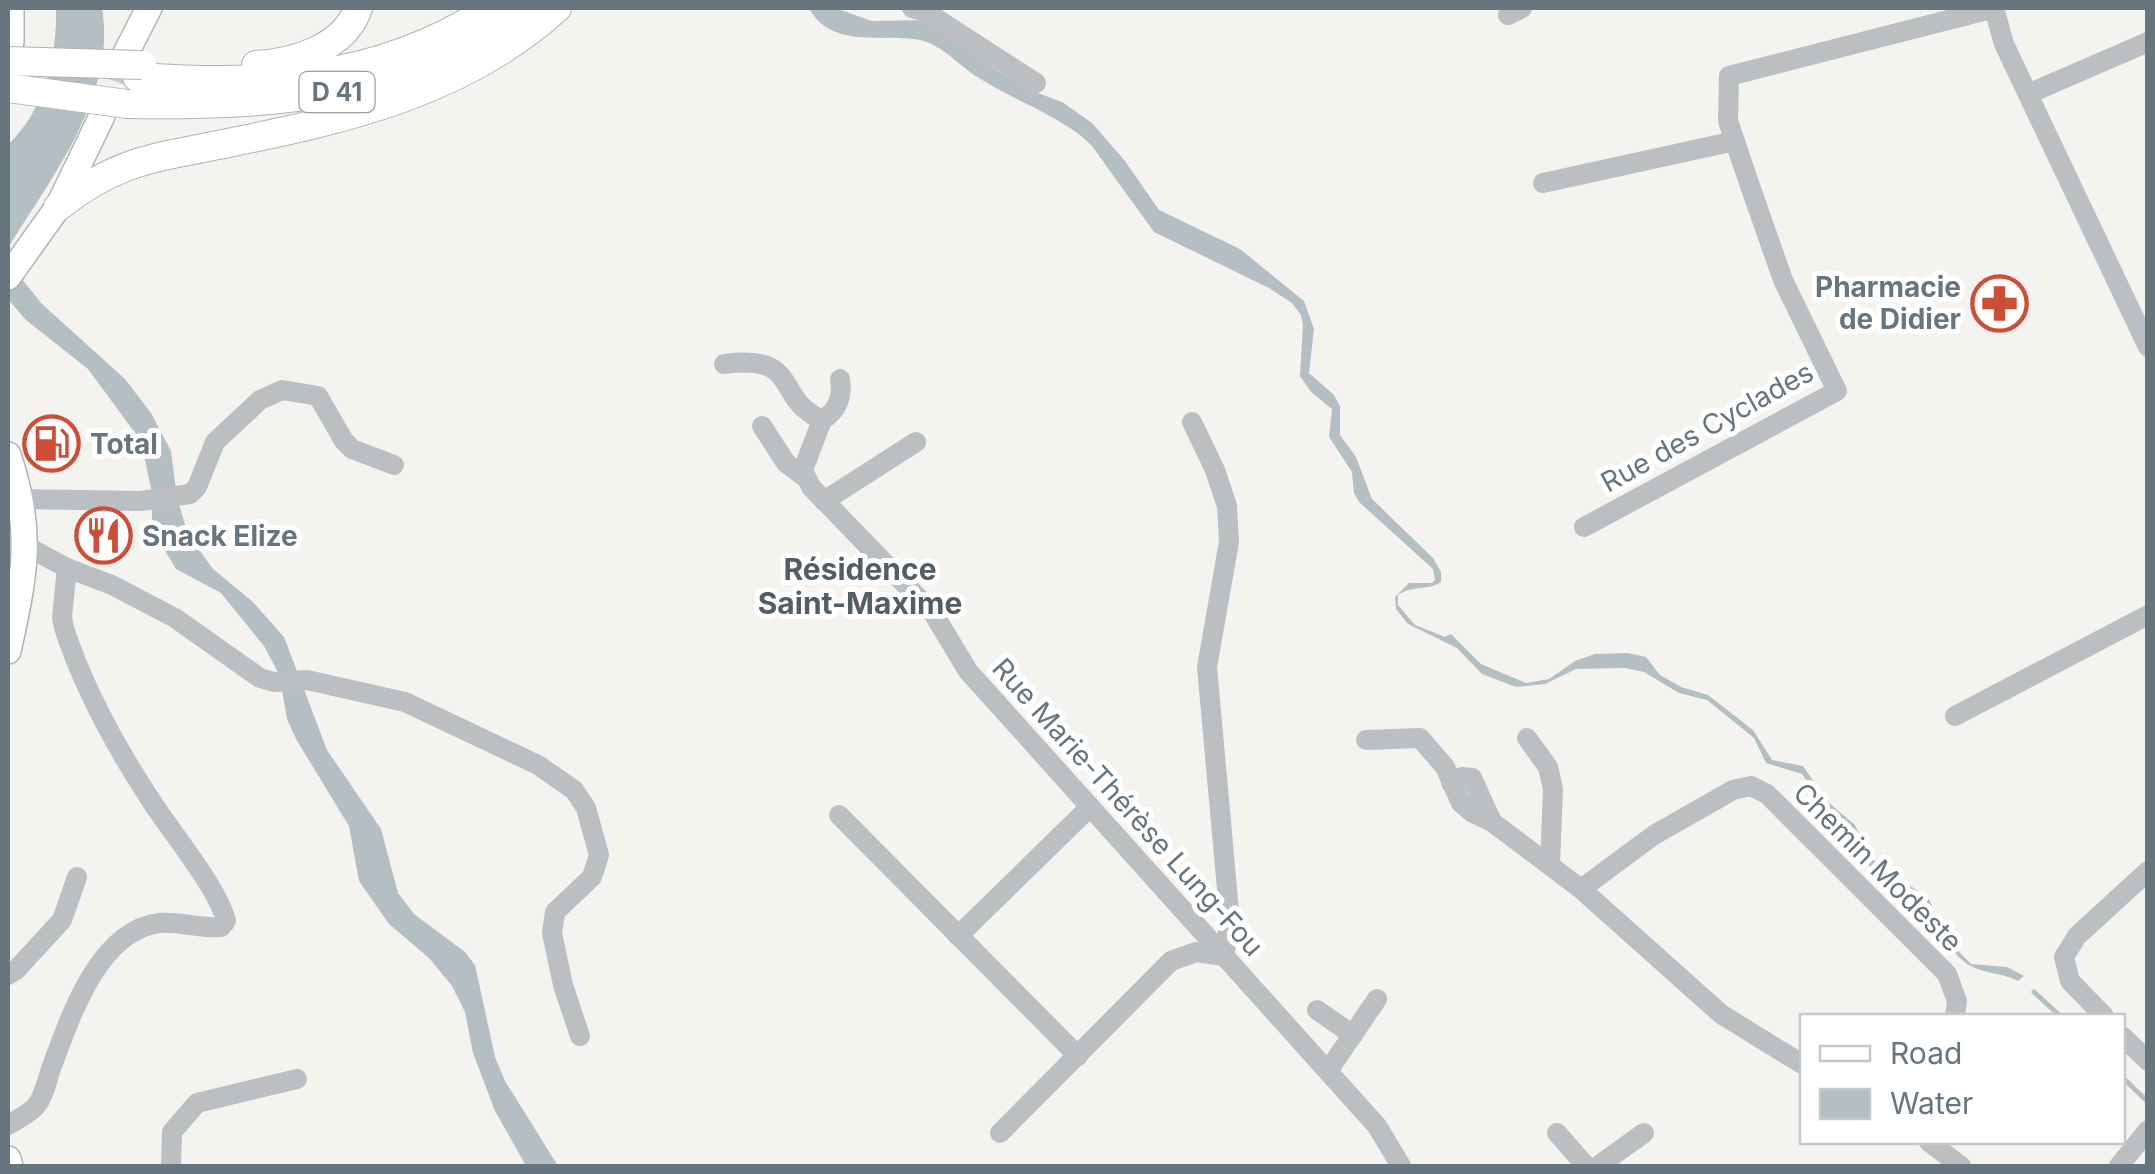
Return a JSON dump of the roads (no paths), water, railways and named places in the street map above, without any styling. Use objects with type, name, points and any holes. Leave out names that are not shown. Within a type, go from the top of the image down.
[{"type":"highway","points":[[9,56],[135,65],[250,65],[290,60],[318,50],[336,38],[358,8]]},
{"type":"highway","name":"D 41","points":[[135,65],[264,81],[329,73],[431,41],[491,8]]},
{"type":"highway","name":"D 41","points":[[8,88],[114,110],[272,102],[352,88],[444,58],[529,8]]},
{"type":"highway","points":[[58,207],[112,170],[163,154],[357,114],[414,96],[483,62],[558,8]]},
{"type":"highway","points":[[8,100],[114,110]]},
{"type":"main road","points":[[9,56],[11,8]]},
{"type":"main road","points":[[135,65],[149,8]]},
{"type":"main road","points":[[12,271],[58,207],[114,110]]},
{"type":"main road","points":[[8,455],[20,499],[17,543],[26,568],[9,637]]},
{"type":"main road","points":[[8,1159],[10,1166]]},
{"type":"street","points":[[912,8],[926,12],[1036,83]]},
{"type":"street","points":[[1995,8],[2004,44],[2141,314],[2148,347]]},
{"type":"street","name":"Rue des Cyclades","points":[[1584,527],[1837,391],[1783,280],[1728,121],[1729,76],[1995,8]]},
{"type":"street","points":[[2028,94],[2148,42]]},
{"type":"street","points":[[1543,183],[1735,140]]},
{"type":"street","points":[[724,364],[753,360],[781,372],[803,411],[822,420]]},
{"type":"street","points":[[840,379],[842,391],[833,414],[822,420],[804,470],[814,489],[916,442]]},
{"type":"street","points":[[20,499],[141,501],[194,492],[209,452],[222,435],[260,400],[282,390],[318,396],[352,449],[394,465]]},
{"type":"street","points":[[1000,1134],[1171,960],[1196,952],[1224,956],[1230,922],[1207,667],[1228,542],[1228,506],[1216,470],[1192,422]]},
{"type":"street","name":"Rue Marie-Thérèse Lung-Fou","points":[[762,426],[786,463],[933,613],[968,671],[1377,1126],[1401,1166]]},
{"type":"street","points":[[17,543],[175,618],[260,678],[274,682],[307,680],[405,702],[538,766],[574,790],[586,808],[599,855],[592,877],[555,912],[552,933],[580,1036]]},
{"type":"street","points":[[8,1125],[36,1106],[89,976],[116,946],[140,930],[160,923],[208,928],[221,927],[226,922],[214,895],[130,768],[97,705],[64,628],[67,568]]},
{"type":"street","points":[[1955,716],[2148,616]]},
{"type":"street","points":[[1366,740],[1420,738],[1444,768],[1461,803],[1581,890],[1721,1014],[1800,1063]]},
{"type":"street","points":[[1527,738],[1548,767],[1554,789],[1550,865]]},
{"type":"street","name":"Chemin Modeste","points":[[1581,890],[1654,835],[1734,790],[1751,786],[1767,794],[1946,974],[1957,1001],[1955,1014]]},
{"type":"street","points":[[958,936],[1090,807]]},
{"type":"street","points":[[839,815],[1078,1056]]},
{"type":"street","points":[[2102,1014],[2070,981],[2064,957],[2077,936],[2148,871]]},
{"type":"street","points":[[8,975],[62,920],[76,877]]},
{"type":"street","points":[[1328,1071],[1377,999]]},
{"type":"street","points":[[1317,1010],[1353,1035]]},
{"type":"street","points":[[2125,1039],[2148,1062]]},
{"type":"street","points":[[171,1166],[172,1132],[197,1103],[297,1079]]},
{"type":"street","points":[[2119,1166],[2148,1130]]},
{"type":"street","points":[[1557,1133],[1586,1166]]},
{"type":"street","points":[[1598,1166],[1644,1133]]},
{"type":"street","points":[[1932,1144],[1961,1166]]},
{"type":"water","points":[[56,8],[102,8],[100,72],[77,134],[8,248],[8,145],[31,115],[46,82]]},
{"type":"water","points":[[809,8],[835,8],[872,21],[930,20],[994,68],[1030,90],[1062,102],[1092,123],[1159,210],[1240,249],[1304,301],[1314,329],[1309,373],[1334,395],[1340,406],[1340,435],[1356,457],[1372,499],[1433,558],[1441,572],[1441,582],[1398,595],[1398,605],[1415,625],[1445,637],[1451,634],[1481,664],[1526,683],[1549,679],[1575,661],[1595,654],[1646,657],[1660,675],[1708,695],[1753,730],[1772,760],[1803,766],[1828,802],[1855,825],[1871,858],[1929,899],[1946,938],[1971,964],[2007,967],[2024,976],[2018,981],[1974,968],[1961,959],[1949,945],[1918,894],[1863,863],[1852,836],[1802,774],[1766,763],[1754,738],[1707,700],[1679,693],[1644,672],[1625,668],[1576,669],[1545,684],[1516,687],[1482,674],[1457,648],[1408,624],[1396,609],[1395,597],[1409,583],[1432,583],[1433,569],[1359,502],[1354,493],[1352,472],[1329,437],[1332,409],[1311,392],[1300,376],[1303,325],[1292,303],[1154,232],[1092,146],[1068,127],[979,78],[924,41],[842,34],[829,29]]},
{"type":"water","points":[[8,262],[42,304],[125,379],[151,413],[171,451],[177,498],[188,534],[213,569],[252,601],[284,637],[327,750],[381,829],[398,893],[414,914],[465,952],[475,965],[495,1057],[505,1081],[558,1166],[526,1166],[495,1111],[473,1053],[465,1012],[452,986],[429,958],[389,924],[359,881],[349,826],[296,739],[287,719],[279,674],[264,646],[221,593],[176,569],[152,529],[152,493],[141,441],[88,369],[26,320],[8,299]]},
{"type":"waterway","points":[[2034,992],[2058,1014]]},
{"type":"waterway","points":[[2125,1080],[2147,1101]]},
{"type":"tunnel","points":[[102,116],[126,53]]},
{"type":"place","name":"Pharmacie de Didier","points":[[2000,303]]},
{"type":"place","name":"Total","points":[[51,444]]},
{"type":"place","name":"Snack Elize","points":[[103,536]]},
{"type":"district","name":"Résidence Saint-Maxime","points":[[860,586]]}]
